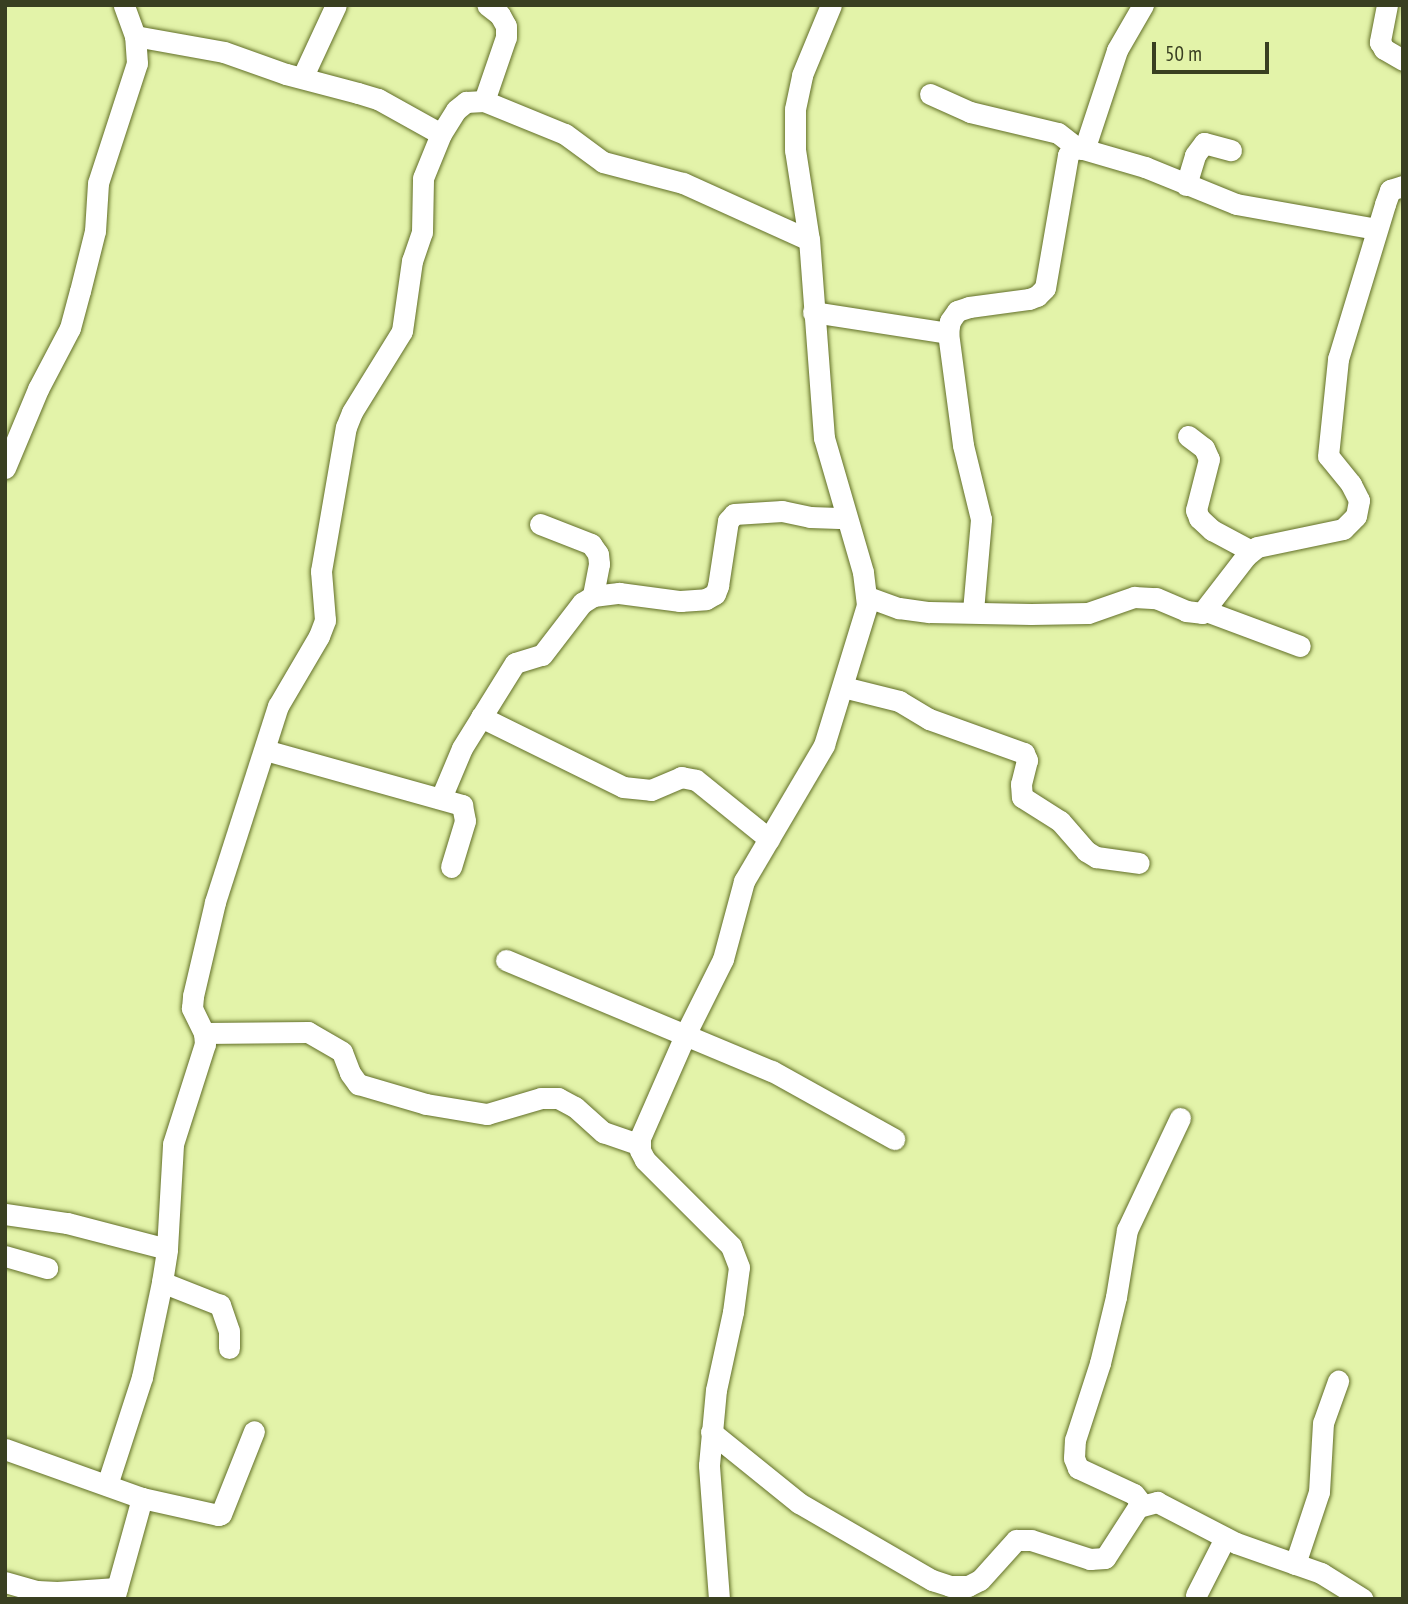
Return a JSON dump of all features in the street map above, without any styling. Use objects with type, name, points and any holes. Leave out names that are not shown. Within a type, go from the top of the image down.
[{"type":"street","points":[[5,468],[38,389],[70,328],[95,231],[97,183],[137,64],[135,36],[124,5]]},
{"type":"street","points":[[303,76],[336,5]]},
{"type":"street","points":[[484,101],[506,37],[506,26],[500,15],[487,5]]},
{"type":"street","points":[[719,1599],[709,1498],[712,1433],[716,1390],[733,1312],[739,1267],[731,1246],[645,1160],[640,1145],[645,1123],[723,959],[744,881],[824,745],[868,597],[824,438],[809,240],[797,176],[795,109],[802,75],[831,5]]},
{"type":"street","points":[[973,611],[981,519],[963,445],[948,333],[950,321],[957,311],[1029,299],[1045,288],[1068,155],[1080,148],[1116,50],[1143,5]]},
{"type":"street","points":[[1387,5],[1380,43],[1384,49],[1403,61]]},
{"type":"street","points":[[135,36],[224,52],[286,74],[303,76],[378,99],[441,134]]},
{"type":"street","points":[[930,94],[970,112],[1058,133],[1080,148],[1125,160],[1236,204],[1274,213],[1376,229]]},
{"type":"street","points":[[107,1485],[142,1377],[162,1282],[167,1249],[173,1144],[201,1059],[204,1032],[192,1008],[193,996],[215,902],[286,688],[319,636],[325,620],[321,571],[346,427],[352,412],[402,331],[411,261],[422,232],[423,178],[441,134],[456,110],[466,102],[484,101],[565,134],[603,162],[683,183],[809,240]]},
{"type":"street","points":[[1186,185],[1195,155],[1204,143],[1231,150]]},
{"type":"street","points":[[868,597],[899,608],[929,612],[1088,613],[1134,597],[1156,598],[1196,614],[1206,611],[1251,551],[1266,544],[1334,533],[1349,524],[1359,508],[1357,492],[1328,456],[1338,359],[1390,190],[1403,186]]},
{"type":"street","points":[[813,312],[948,333]]},
{"type":"street","points":[[1188,436],[1204,448],[1209,459],[1196,510],[1199,519],[1251,551]]},
{"type":"street","points":[[441,798],[463,748],[515,663],[542,655],[582,603],[593,596],[619,593],[680,601],[706,599],[715,594],[728,521],[734,514],[782,511],[810,517],[846,518]]},
{"type":"street","points":[[540,524],[591,544],[598,554],[599,564],[593,596]]},
{"type":"street","points":[[1206,611],[1300,646]]},
{"type":"street","points":[[843,688],[899,701],[929,719],[1024,753],[1027,760],[1021,785],[1023,797],[1060,821],[1086,851],[1096,857],[1139,863]]},
{"type":"street","points":[[481,717],[623,787],[651,790],[681,777],[696,780],[769,838]]},
{"type":"street","points":[[265,750],[462,805],[465,813],[451,867]]},
{"type":"street","points":[[506,960],[772,1071],[894,1139]]},
{"type":"street","points":[[204,1032],[307,1032],[342,1052],[350,1073],[358,1084],[426,1104],[487,1114],[541,1098],[558,1098],[575,1107],[603,1132],[640,1145]]},
{"type":"street","points":[[1142,1504],[1134,1494],[1079,1468],[1074,1458],[1074,1440],[1100,1363],[1116,1297],[1127,1230],[1180,1118]]},
{"type":"street","points":[[5,1214],[68,1223],[167,1249]]},
{"type":"street","points":[[5,1256],[47,1268]]},
{"type":"street","points":[[162,1282],[220,1305],[229,1331],[229,1348]]},
{"type":"street","points":[[1295,1564],[1319,1492],[1323,1423],[1338,1381]]},
{"type":"street","points":[[5,1449],[142,1498],[221,1514],[254,1431]]},
{"type":"street","points":[[712,1433],[799,1503],[934,1589],[968,1586],[980,1580],[1016,1540],[1031,1540],[1090,1559],[1105,1558],[1134,1511],[1142,1504],[1163,1504],[1225,1538],[1340,1582],[1363,1599]]},
{"type":"street","points":[[5,1582],[37,1591],[115,1594],[142,1498]]},
{"type":"street","points":[[1196,1595],[1225,1538]]}]
